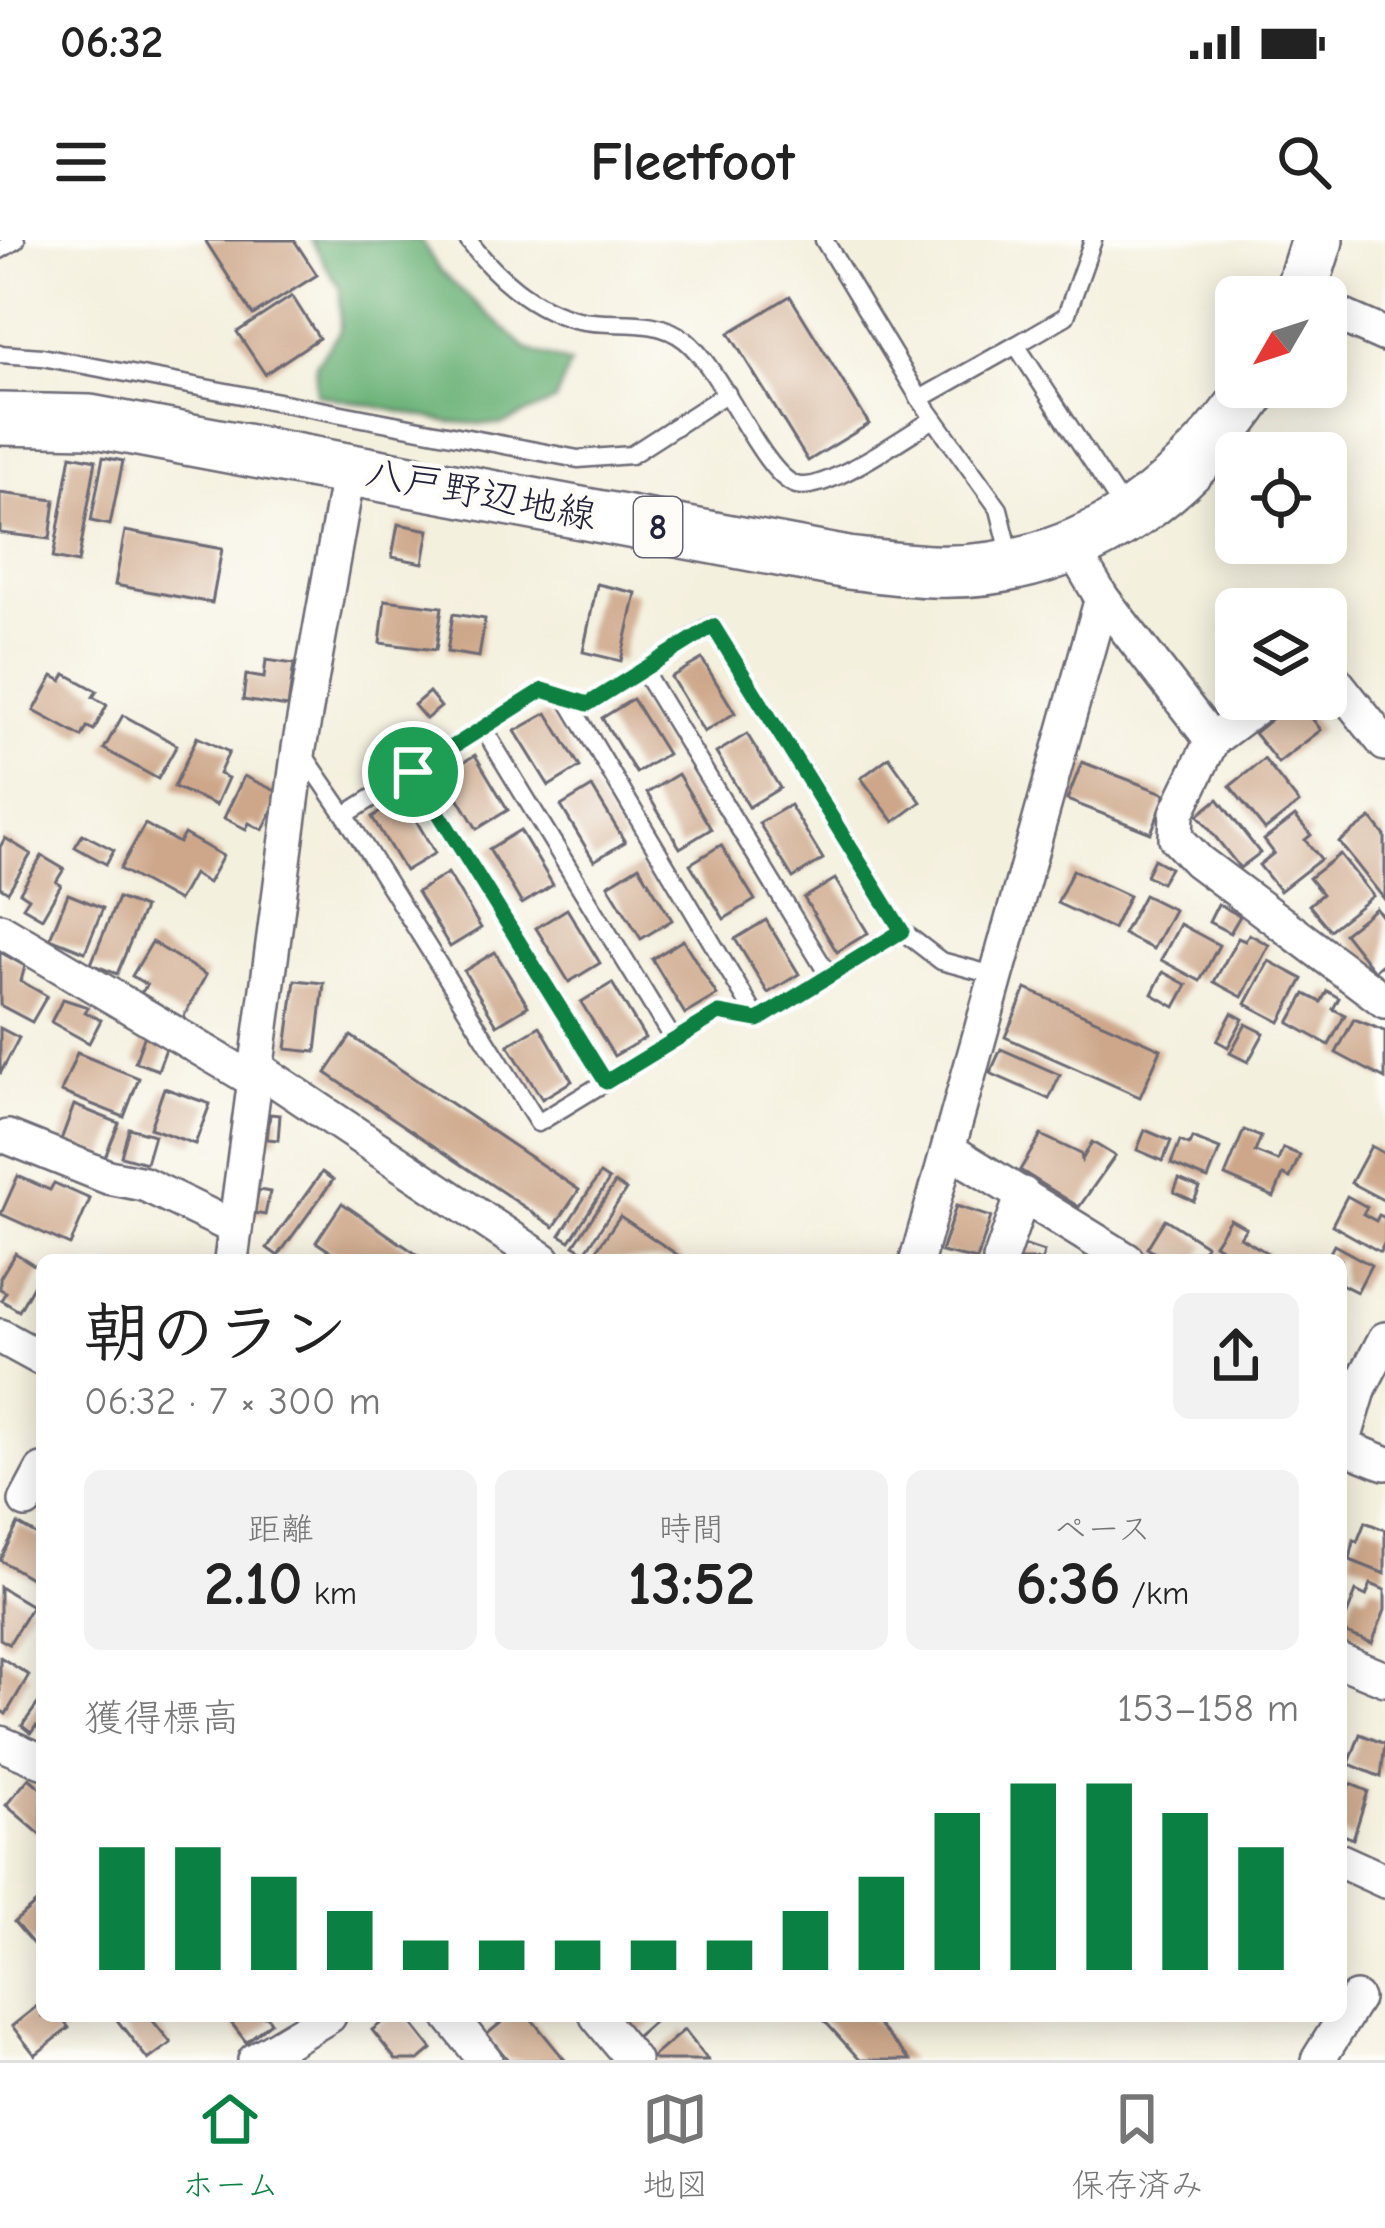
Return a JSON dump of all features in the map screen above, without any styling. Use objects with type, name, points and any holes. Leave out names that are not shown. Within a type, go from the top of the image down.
[{"type":"main road","points":[[1306,276],[1317,240]]},
{"type":"main road","name":"八戸野辺地線","points":[[0,419],[90,422],[848,563],[935,571],[1013,563],[1072,548],[1129,518],[1182,477],[1223,435],[1241,408]]},
{"type":"street","points":[[1347,318],[1385,334]]},
{"type":"street","points":[[8,1138],[107,1177],[144,1184],[237,1249],[299,748],[349,469]]},
{"type":"street","points":[[1072,548],[1102,598],[1212,740]]},
{"type":"street","points":[[918,1254],[1102,598]]},
{"type":"street","points":[[1347,696],[1385,744]]},
{"type":"street","points":[[1239,720],[1212,740],[1178,813],[1176,838],[1198,861],[1385,1000]]},
{"type":"street","points":[[0,930],[256,1074],[535,1254]]},
{"type":"street","points":[[949,1150],[1117,1254]]},
{"type":"street","points":[[1002,1254],[1023,1195]]},
{"type":"street","points":[[0,1336],[36,1356]]},
{"type":"street","points":[[1347,1431],[1360,1388],[1385,1339]]},
{"type":"street","points":[[1347,1450],[1385,1462]]},
{"type":"street","points":[[26,1501],[36,1482]]},
{"type":"street","points":[[1347,1663],[1385,1678]]},
{"type":"street","points":[[0,1743],[36,1758]]},
{"type":"street","points":[[1347,1864],[1385,1881]]},
{"type":"street","points":[[255,2060],[319,2022]]},
{"type":"street","points":[[454,2022],[485,2060]]},
{"type":"street","points":[[601,2022],[633,2060]]},
{"type":"street","points":[[1318,2060],[1346,2022]]},
{"type":"lane","points":[[0,250],[16,240]]},
{"type":"lane","points":[[467,240],[492,272],[576,320],[652,325],[681,336],[704,357],[775,469],[793,485],[817,487],[934,419]]},
{"type":"lane","points":[[824,240],[920,399],[999,509],[1013,563]]},
{"type":"lane","points":[[920,399],[1066,316],[1093,240]]},
{"type":"lane","points":[[1016,345],[1129,518]]},
{"type":"lane","points":[[0,354],[42,357],[578,459],[632,454],[727,393]]},
{"type":"lane","points":[[345,815],[543,690],[588,704],[713,626],[902,931],[941,961],[997,976]]},
{"type":"lane","points":[[643,670],[829,976]]},
{"type":"lane","points":[[566,697],[758,1020]]},
{"type":"lane","points":[[483,728],[674,1041]]},
{"type":"lane","points":[[299,748],[538,1123],[719,1013],[758,1020],[902,931]]},
{"type":"lane","points":[[413,772],[606,1082]]},
{"type":"green space","points":[[311,240],[421,240],[439,270],[527,349],[570,364],[555,401],[500,425],[449,422],[316,394],[316,364],[340,331],[340,289]]},
{"type":"building","points":[[205,240],[294,240],[317,275],[253,315]]},
{"type":"building","points":[[292,296],[319,338],[265,374],[237,332]]},
{"type":"building","points":[[790,296],[869,424],[808,461],[729,333]]},
{"type":"building","points":[[71,455],[96,460],[78,563],[53,558]]},
{"type":"building","points":[[103,457],[123,461],[110,525],[91,521]]},
{"type":"building","points":[[0,493],[55,500],[50,539],[0,533]]},
{"type":"building","points":[[398,524],[429,530],[423,563],[392,557]]},
{"type":"building","points":[[125,531],[222,549],[212,603],[115,585]]},
{"type":"building","points":[[597,584],[636,593],[621,661],[583,652]]},
{"type":"building","points":[[385,600],[442,607],[436,650],[380,643]]},
{"type":"building","points":[[453,614],[485,619],[479,657],[447,652]]},
{"type":"building","points":[[702,659],[735,713],[704,732],[671,677]]},
{"type":"building","points":[[266,660],[294,664],[288,707],[243,700],[246,675],[264,678]]},
{"type":"building","points":[[66,674],[97,691],[93,697],[107,705],[94,730],[87,727],[82,737],[34,711],[53,676],[62,681]]},
{"type":"building","points":[[429,692],[441,707],[426,719],[414,705]]},
{"type":"building","points":[[633,699],[667,754],[636,773],[602,718]]},
{"type":"building","points":[[547,713],[580,767],[549,786],[515,731]]},
{"type":"building","points":[[123,715],[177,745],[158,779],[104,749]]},
{"type":"building","points":[[1270,720],[1313,720],[1321,730],[1278,763],[1254,733]]},
{"type":"building","points":[[747,734],[780,788],[749,807],[716,753]]},
{"type":"building","points":[[197,737],[229,752],[219,774],[228,778],[216,805],[174,787]]},
{"type":"building","points":[[475,755],[508,810],[477,829],[444,774]]},
{"type":"building","points":[[889,757],[921,802],[894,822],[861,778]]},
{"type":"building","points":[[1264,759],[1299,803],[1265,830],[1230,786]]},
{"type":"building","points":[[1082,762],[1166,794],[1151,833],[1067,800]]},
{"type":"building","points":[[678,774],[711,829],[680,848],[647,793]]},
{"type":"building","points":[[244,776],[280,793],[263,830],[249,823],[246,829],[224,818]]},
{"type":"building","points":[[592,787],[625,842],[594,861],[561,806]]},
{"type":"building","points":[[403,798],[435,853],[405,871],[372,817]]},
{"type":"building","points":[[1218,799],[1260,853],[1240,868],[1198,815]]},
{"type":"building","points":[[790,805],[823,859],[793,878],[759,823]]},
{"type":"building","points":[[1295,816],[1311,835],[1305,840],[1321,859],[1280,891],[1259,865],[1274,853],[1264,840]]},
{"type":"building","points":[[1371,818],[1385,836],[1385,900],[1339,842]]},
{"type":"building","points":[[145,824],[179,843],[184,834],[223,856],[208,883],[193,874],[178,901],[120,869]]},
{"type":"building","points":[[520,830],[553,885],[522,904],[489,849]]},
{"type":"building","points":[[83,834],[114,850],[106,864],[75,847]]},
{"type":"building","points":[[5,838],[31,854],[8,892],[0,887],[0,847]]},
{"type":"building","points":[[721,845],[755,900],[724,919],[690,864]]},
{"type":"building","points":[[1340,854],[1373,896],[1330,930],[1309,905],[1322,894],[1309,878]]},
{"type":"building","points":[[42,856],[64,869],[56,882],[61,885],[42,918],[23,907],[29,898],[20,892]]},
{"type":"building","points":[[1154,859],[1170,868],[1161,883],[1146,875]]},
{"type":"building","points":[[639,866],[672,920],[641,939],[608,885]]},
{"type":"building","points":[[1073,870],[1129,896],[1113,929],[1057,903]]},
{"type":"building","points":[[448,873],[481,928],[450,947],[417,892]]},
{"type":"building","points":[[835,879],[868,933],[837,952],[804,898]]},
{"type":"building","points":[[68,894],[103,908],[85,952],[50,938]]},
{"type":"building","points":[[1144,895],[1174,910],[1153,949],[1123,934]]},
{"type":"building","points":[[118,898],[144,908],[117,974],[91,964]]},
{"type":"building","points":[[1218,904],[1240,916],[1230,933],[1209,922]]},
{"type":"building","points":[[1376,908],[1385,920],[1385,962],[1374,971],[1344,933]]},
{"type":"building","points":[[567,909],[600,963],[569,982],[536,928]]},
{"type":"building","points":[[766,920],[799,974],[768,993],[735,939]]},
{"type":"building","points":[[1180,924],[1219,945],[1200,981],[1161,960]]},
{"type":"building","points":[[1249,934],[1269,945],[1242,997],[1214,982],[1238,938],[1245,941]]},
{"type":"building","points":[[683,940],[717,995],[685,1014],[652,959]]},
{"type":"building","points":[[152,942],[206,975],[183,1018],[141,993],[147,985],[132,976]]},
{"type":"building","points":[[0,952],[25,966],[21,981],[47,996],[32,1022],[0,1005]]},
{"type":"building","points":[[495,952],[528,1006],[497,1025],[464,971]]},
{"type":"building","points":[[1269,961],[1303,979],[1280,1022],[1246,1004]]},
{"type":"building","points":[[1163,972],[1187,985],[1175,1007],[1152,994]]},
{"type":"building","points":[[295,980],[324,983],[316,1052],[286,1049]]},
{"type":"building","points":[[612,983],[645,1038],[614,1056],[581,1002]]},
{"type":"building","points":[[1026,989],[1161,1049],[1140,1097],[1005,1037]]},
{"type":"building","points":[[1327,991],[1339,998],[1333,1009],[1345,1015],[1329,1045],[1289,1023],[1305,994],[1321,1002]]},
{"type":"building","points":[[63,999],[88,1007],[85,1012],[101,1020],[89,1043],[51,1022]]},
{"type":"building","points":[[1232,1013],[1243,1019],[1228,1047],[1217,1041]]},
{"type":"building","points":[[1354,1019],[1385,1031],[1385,1079],[1336,1053]]},
{"type":"building","points":[[1246,1024],[1264,1033],[1248,1062],[1230,1053]]},
{"type":"building","points":[[540,1026],[572,1081],[542,1099],[508,1045]]},
{"type":"building","points":[[0,1028],[19,1038],[0,1074]]},
{"type":"building","points":[[145,1035],[168,1043],[158,1070],[135,1062]]},
{"type":"building","points":[[351,1036],[579,1190],[554,1227],[326,1073]]},
{"type":"building","points":[[1001,1049],[1060,1075],[1049,1099],[990,1073]]},
{"type":"building","points":[[77,1053],[139,1078],[124,1117],[61,1092]]},
{"type":"building","points":[[164,1088],[210,1104],[195,1144],[150,1128]]},
{"type":"building","points":[[74,1105],[119,1123],[105,1157],[61,1140]]},
{"type":"building","points":[[270,1114],[280,1115],[278,1140],[267,1139]]},
{"type":"building","points":[[129,1128],[154,1135],[146,1163],[121,1156]]},
{"type":"building","points":[[1145,1130],[1171,1141],[1163,1161],[1137,1150]]},
{"type":"building","points":[[1244,1130],[1261,1137],[1255,1152],[1278,1161],[1283,1148],[1300,1155],[1290,1178],[1283,1175],[1274,1197],[1225,1176]]},
{"type":"building","points":[[1041,1135],[1081,1154],[1082,1160],[1092,1142],[1115,1156],[1079,1207],[1020,1170]]},
{"type":"building","points":[[1192,1138],[1220,1149],[1208,1179],[1171,1164],[1180,1141],[1189,1145]]},
{"type":"building","points":[[1371,1146],[1385,1154],[1385,1201],[1351,1183]]},
{"type":"building","points":[[322,1172],[333,1180],[279,1254],[267,1248]]},
{"type":"building","points":[[600,1174],[609,1180],[570,1241],[560,1235]]},
{"type":"building","points":[[18,1176],[50,1190],[54,1183],[90,1199],[70,1245],[1,1214]]},
{"type":"building","points":[[1179,1179],[1200,1188],[1194,1201],[1174,1192]]},
{"type":"building","points":[[615,1183],[626,1190],[585,1252],[574,1245]]},
{"type":"building","points":[[259,1190],[270,1192],[265,1215],[254,1213]]},
{"type":"building","points":[[1347,1196],[1367,1207],[1363,1214],[1376,1221],[1379,1215],[1385,1218],[1380,1252],[1332,1225]]},
{"type":"building","points":[[342,1203],[416,1254],[334,1254],[316,1242]]},
{"type":"building","points":[[956,1206],[991,1217],[979,1254],[941,1252]]},
{"type":"building","points":[[620,1216],[676,1254],[594,1254]]},
{"type":"building","points":[[1165,1219],[1206,1245],[1201,1254],[1156,1254],[1147,1248]]},
{"type":"building","points":[[1230,1219],[1246,1228],[1240,1237],[1269,1254],[1219,1254],[1222,1249],[1214,1244]]},
{"type":"building","points":[[1020,1244],[1044,1252],[1044,1254],[1017,1254]]},
{"type":"building","points":[[1334,1245],[1371,1265],[1357,1292],[1347,1287],[1347,1254],[1329,1254]]},
{"type":"building","points":[[15,1253],[36,1266],[36,1281],[19,1311],[1,1300],[6,1292],[0,1289],[0,1278]]},
{"type":"building","points":[[1365,1522],[1385,1530],[1385,1574],[1350,1560],[1354,1540],[1357,1542]]},
{"type":"building","points":[[18,1524],[36,1534],[36,1581],[0,1560]]},
{"type":"building","points":[[1371,1584],[1385,1590],[1385,1610],[1372,1643],[1347,1633],[1347,1615],[1356,1591],[1366,1596]]},
{"type":"building","points":[[0,1587],[32,1606],[9,1644],[0,1639]]},
{"type":"building","points":[[0,1657],[29,1675],[6,1714],[0,1710]]},
{"type":"building","points":[[36,1706],[36,1726],[31,1733],[22,1726]]},
{"type":"building","points":[[1360,1734],[1385,1744],[1381,1777],[1349,1764]]},
{"type":"building","points":[[29,1778],[36,1784],[36,1831],[6,1805]]},
{"type":"building","points":[[1347,1782],[1368,1791],[1353,1839],[1347,1836]]},
{"type":"building","points":[[36,1903],[36,1941],[33,1944],[14,1922]]},
{"type":"building","points":[[36,2007],[36,2022],[64,2022],[69,2028],[35,2055],[12,2026]]},
{"type":"building","points":[[119,2022],[154,2022],[171,2043],[148,2060]]},
{"type":"building","points":[[231,2022],[271,2022],[246,2042]]},
{"type":"building","points":[[382,2022],[411,2022],[432,2049],[419,2060],[396,2060],[372,2030]]},
{"type":"building","points":[[502,2022],[534,2022],[565,2060],[508,2060],[487,2034]]},
{"type":"building","points":[[624,2022],[653,2022],[636,2037]]},
{"type":"building","points":[[825,2022],[875,2022],[910,2060],[860,2060]]},
{"type":"building","points":[[684,2030],[708,2060],[652,2057]]},
{"type":"route","points":[[713,626],[902,931],[758,1020],[719,1013],[606,1082],[413,772],[543,690],[588,704],[713,626]]}]
